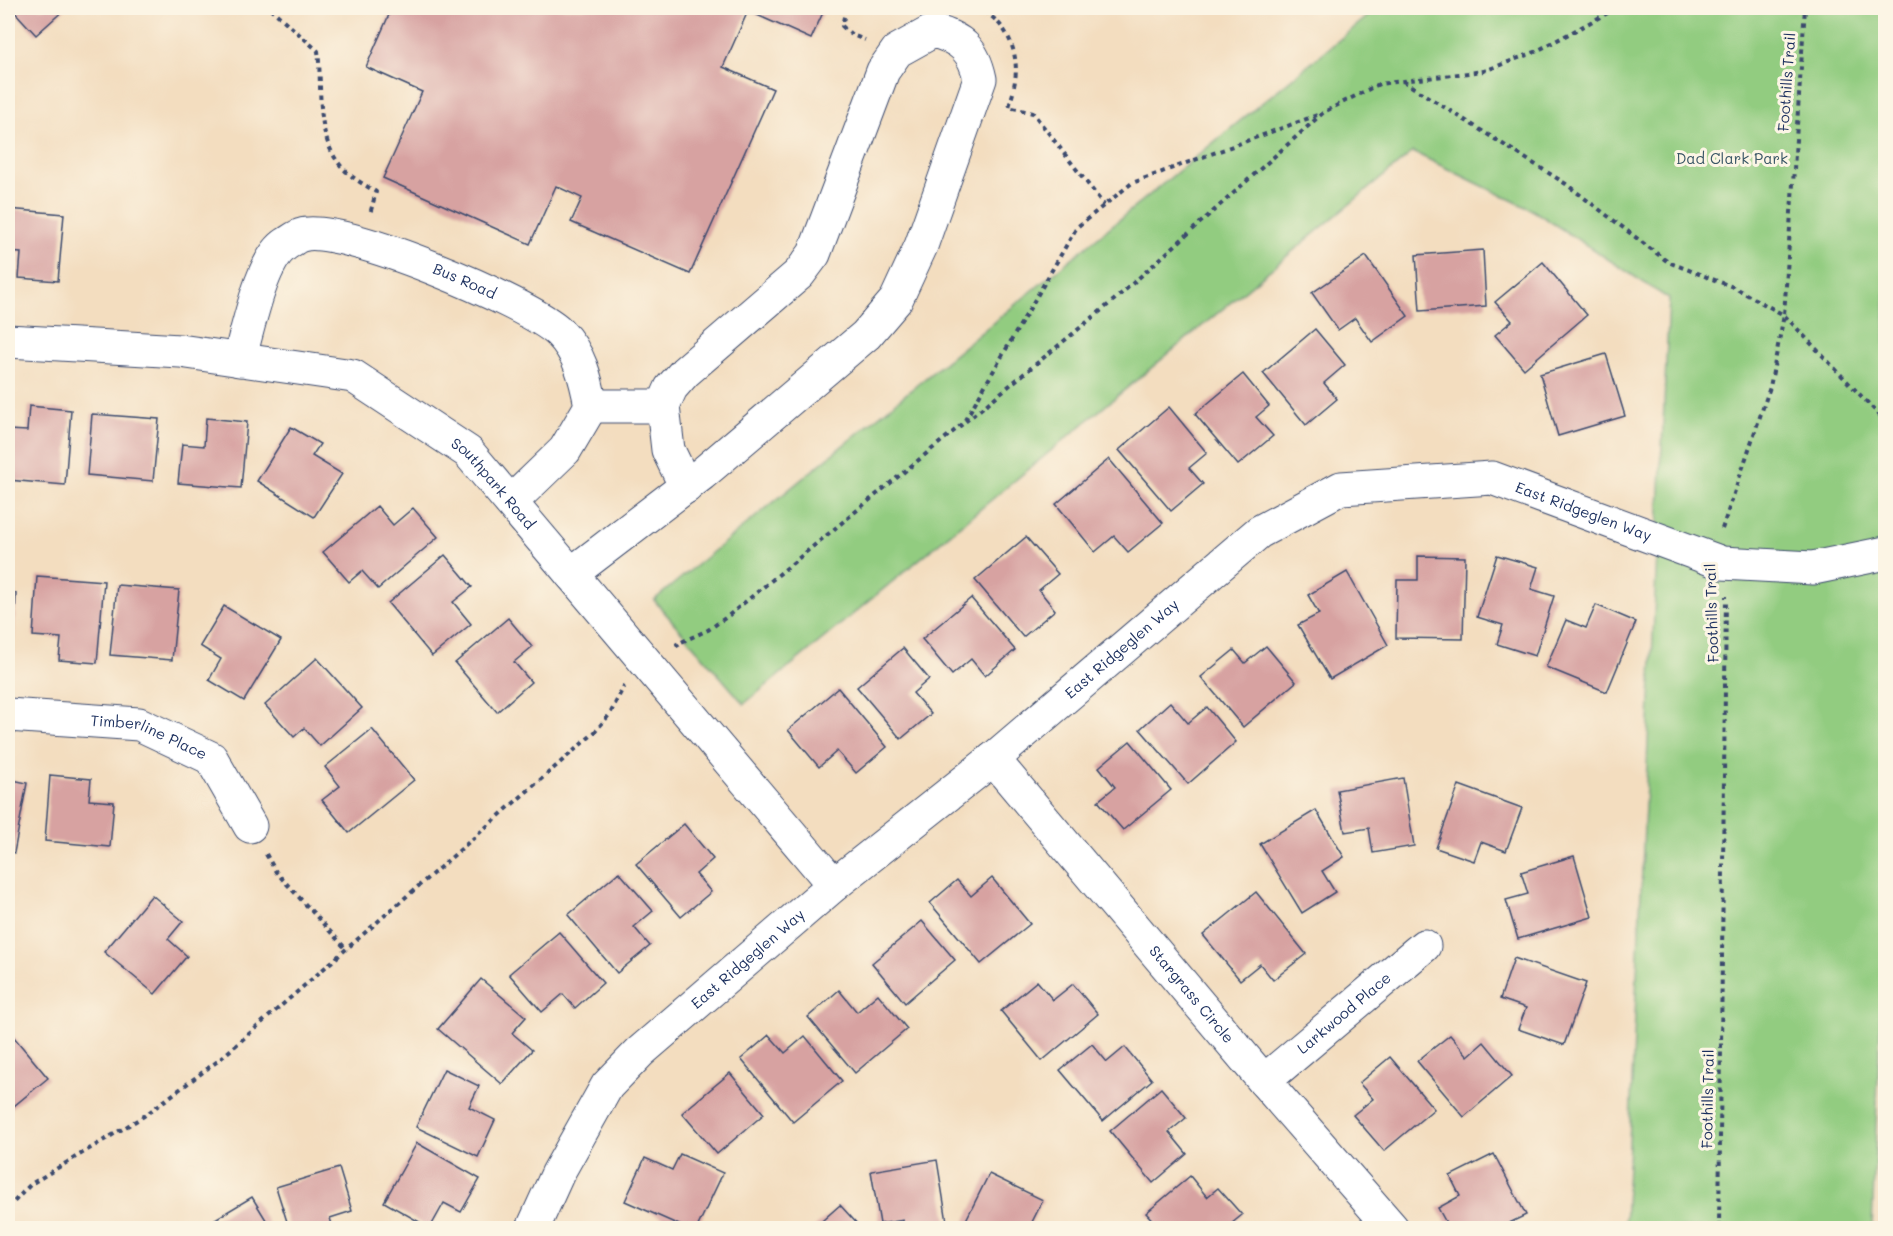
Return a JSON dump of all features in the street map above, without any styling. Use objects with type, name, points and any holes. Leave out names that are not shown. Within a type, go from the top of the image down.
[{"type":"street","points":[[571,574],[686,487],[866,335],[896,300],[921,246],[980,79],[977,64],[961,42],[933,31],[897,51],[883,71],[814,254],[799,274],[685,372],[671,388],[663,406],[668,450],[686,487]]},
{"type":"street","name":"Bus Road","points":[[239,360],[269,263],[284,245],[304,234],[346,238],[434,269],[519,305],[559,332],[583,367],[591,406]]},
{"type":"street","name":"Southpark Road","points":[[8,341],[180,351],[353,376],[468,452],[834,885]]},
{"type":"street","points":[[511,502],[565,450],[591,406],[663,406]]},
{"type":"street","name":"East Ridgeglen Way","points":[[533,1228],[558,1173],[607,1086],[640,1052],[834,885],[993,759],[1259,532],[1341,488],[1492,478],[1722,563],[1813,568],[1886,553]]},
{"type":"street","name":"Timberline Place","points":[[8,715],[139,724],[211,758],[250,826]]},
{"type":"street","name":"Stargrass Circle","points":[[993,759],[1264,1081],[1392,1228]]},
{"type":"street","name":"Larkwood Place","points":[[1264,1081],[1424,946]]},
{"type":"path","points":[[270,8],[318,51],[319,93],[326,141],[348,174],[376,192],[362,244]]},
{"type":"path","points":[[976,8],[1002,27],[1015,48],[1017,74],[1010,107],[1033,113],[1104,205]]},
{"type":"path","points":[[963,423],[1077,227],[1132,183],[1324,112],[1379,84],[1484,72],[1535,52],[1617,8]]},
{"type":"path","name":"Foothills Trail","points":[[1719,1228],[1726,600],[1722,563],[1723,523],[1770,387],[1784,315],[1805,8]]},
{"type":"path","points":[[1402,81],[1566,184],[1668,262],[1733,287],[1784,315],[1886,422]]},
{"type":"path","points":[[685,655],[677,644],[708,630],[728,616],[1114,300],[1324,112]]},
{"type":"path","points":[[8,1208],[31,1184],[175,1094],[219,1060],[594,733],[610,714],[626,682],[633,689]]},
{"type":"path","points":[[250,826],[276,872],[347,950]]},
{"type":"green space","name":"Dad Clark Park","points":[[1378,8],[1885,8],[1886,880],[1872,1228],[1625,1228],[1669,299],[1534,211],[1413,152],[744,704],[654,600]]},
{"type":"building","points":[[11,8],[66,8],[36,35]]},
{"type":"building","points":[[392,8],[825,8],[811,39],[748,11],[723,67],[773,89],[690,274],[571,222],[582,198],[556,186],[530,244],[383,178],[422,92],[366,67]]},
{"type":"building","points":[[8,209],[64,214],[58,281],[19,278],[21,253],[8,252]]},
{"type":"building","points":[[1483,250],[1486,306],[1420,311],[1416,255]]},
{"type":"building","points":[[1366,256],[1408,316],[1372,342],[1355,318],[1338,330],[1312,293]]},
{"type":"building","points":[[1543,262],[1587,315],[1524,369],[1495,335],[1512,321],[1495,302]]},
{"type":"building","points":[[1315,329],[1345,365],[1324,383],[1337,399],[1306,425],[1263,373]]},
{"type":"building","points":[[1606,354],[1625,416],[1558,436],[1540,374]]},
{"type":"building","points":[[1243,374],[1269,406],[1256,417],[1273,436],[1238,465],[1195,414]]},
{"type":"building","points":[[29,406],[71,410],[65,485],[8,480],[8,430],[27,431]]},
{"type":"building","points":[[1169,407],[1207,453],[1189,468],[1203,484],[1171,511],[1119,450]]},
{"type":"building","points":[[92,414],[159,419],[153,481],[87,475]]},
{"type":"building","points":[[206,418],[247,422],[241,488],[178,483],[182,444],[204,446]]},
{"type":"building","points":[[291,427],[320,444],[312,456],[342,474],[314,517],[257,481]]},
{"type":"building","points":[[1109,459],[1163,523],[1128,552],[1114,536],[1095,552],[1056,504]]},
{"type":"building","points":[[377,506],[393,525],[413,508],[438,537],[378,589],[362,571],[349,582],[323,552]]},
{"type":"building","points":[[1026,537],[1058,574],[1039,590],[1055,610],[1023,637],[975,580]]},
{"type":"building","points":[[445,555],[472,587],[453,602],[471,624],[432,656],[388,603]]},
{"type":"building","points":[[1497,555],[1538,567],[1531,589],[1554,596],[1535,656],[1497,644],[1503,625],[1477,617]]},
{"type":"building","points":[[1418,556],[1465,557],[1463,639],[1396,638],[1397,580],[1418,580]]},
{"type":"building","points":[[1347,572],[1388,645],[1330,679],[1298,625],[1319,614],[1308,595]]},
{"type":"building","points":[[37,576],[104,581],[97,663],[59,660],[61,638],[33,636]]},
{"type":"building","points":[[117,585],[179,590],[172,660],[110,655]]},
{"type":"building","points":[[8,592],[16,593],[14,640],[8,640]]},
{"type":"building","points":[[971,598],[1015,650],[985,676],[971,659],[952,675],[922,639]]},
{"type":"building","points":[[1596,605],[1636,622],[1607,692],[1546,667],[1566,620],[1586,628]]},
{"type":"building","points":[[224,606],[281,640],[244,701],[209,680],[221,659],[200,646]]},
{"type":"building","points":[[508,618],[532,647],[514,662],[531,682],[497,712],[455,663]]},
{"type":"building","points":[[1266,646],[1296,682],[1243,727],[1201,677],[1234,650],[1245,663]]},
{"type":"building","points":[[903,648],[929,679],[913,693],[931,714],[901,739],[857,687]]},
{"type":"building","points":[[317,658],[362,708],[320,746],[304,728],[294,737],[265,705]]},
{"type":"building","points":[[838,688],[887,747],[856,773],[837,751],[819,767],[788,730]]},
{"type":"building","points":[[1170,702],[1188,723],[1207,707],[1236,742],[1188,784],[1140,729]]},
{"type":"building","points":[[372,729],[414,780],[349,833],[322,800],[340,786],[325,767]]},
{"type":"building","points":[[1130,741],[1171,790],[1123,830],[1098,801],[1115,787],[1099,767]]},
{"type":"building","points":[[50,775],[91,779],[89,800],[114,802],[110,847],[45,841]]},
{"type":"building","points":[[1403,778],[1414,846],[1373,853],[1369,828],[1345,832],[1337,790]]},
{"type":"building","points":[[8,779],[27,783],[14,853],[8,852]]},
{"type":"building","points":[[1459,785],[1522,808],[1506,851],[1481,842],[1474,861],[1436,848]]},
{"type":"building","points":[[1316,810],[1344,857],[1322,871],[1335,892],[1302,913],[1260,844]]},
{"type":"building","points":[[684,824],[713,859],[696,874],[711,892],[681,917],[636,864]]},
{"type":"building","points":[[1574,856],[1592,917],[1518,939],[1506,900],[1528,894],[1521,872]]},
{"type":"building","points":[[619,872],[653,911],[634,927],[650,946],[617,973],[568,915]]},
{"type":"building","points":[[992,878],[1030,924],[981,964],[930,903],[957,880],[971,896]]},
{"type":"building","points":[[1256,892],[1306,954],[1273,980],[1260,964],[1240,980],[1203,935]]},
{"type":"building","points":[[152,895],[183,921],[168,939],[187,956],[155,994],[104,952]]},
{"type":"building","points":[[922,921],[955,960],[905,1003],[872,963]]},
{"type":"building","points":[[559,932],[603,983],[575,1008],[563,994],[542,1012],[509,974]]},
{"type":"building","points":[[1514,958],[1586,983],[1564,1045],[1518,1029],[1526,1008],[1500,999]]},
{"type":"building","points":[[481,979],[526,1017],[512,1033],[532,1050],[502,1084],[438,1029]]},
{"type":"building","points":[[1037,981],[1053,1000],[1073,984],[1098,1014],[1042,1061],[1001,1011]]},
{"type":"building","points":[[839,990],[857,1012],[878,994],[907,1029],[855,1073],[808,1017]]},
{"type":"building","points":[[8,1030],[48,1078],[9,1110],[8,1108]]},
{"type":"building","points":[[769,1035],[785,1053],[805,1036],[842,1081],[793,1122],[741,1059]]},
{"type":"building","points":[[1450,1035],[1468,1056],[1484,1042],[1512,1076],[1464,1117],[1417,1061]]},
{"type":"building","points":[[1092,1044],[1107,1062],[1125,1047],[1152,1080],[1103,1121],[1060,1070]]},
{"type":"building","points":[[1390,1057],[1434,1109],[1384,1151],[1353,1115],[1373,1099],[1359,1083]]},
{"type":"building","points":[[444,1069],[479,1086],[469,1107],[495,1120],[478,1157],[416,1127]]},
{"type":"building","points":[[730,1073],[764,1114],[717,1154],[682,1113]]},
{"type":"building","points":[[1161,1088],[1186,1118],[1169,1132],[1187,1154],[1153,1183],[1110,1131]]},
{"type":"building","points":[[417,1143],[480,1179],[461,1212],[444,1203],[430,1228],[384,1202]]},
{"type":"building","points":[[680,1154],[723,1173],[697,1228],[686,1228],[625,1201],[645,1158],[672,1170]]},
{"type":"building","points":[[1494,1154],[1526,1215],[1499,1228],[1449,1228],[1438,1208],[1460,1196],[1450,1176]]},
{"type":"building","points":[[937,1160],[948,1228],[904,1228],[903,1220],[880,1224],[871,1171]]},
{"type":"building","points":[[339,1168],[352,1211],[330,1218],[333,1228],[289,1228],[276,1187]]},
{"type":"building","points":[[989,1174],[1043,1200],[1029,1228],[962,1228]]},
{"type":"building","points":[[1190,1176],[1207,1197],[1218,1188],[1242,1215],[1226,1228],[1160,1228],[1146,1213]]},
{"type":"building","points":[[252,1197],[271,1228],[200,1228]]},
{"type":"building","points":[[840,1205],[861,1228],[814,1228]]}]
